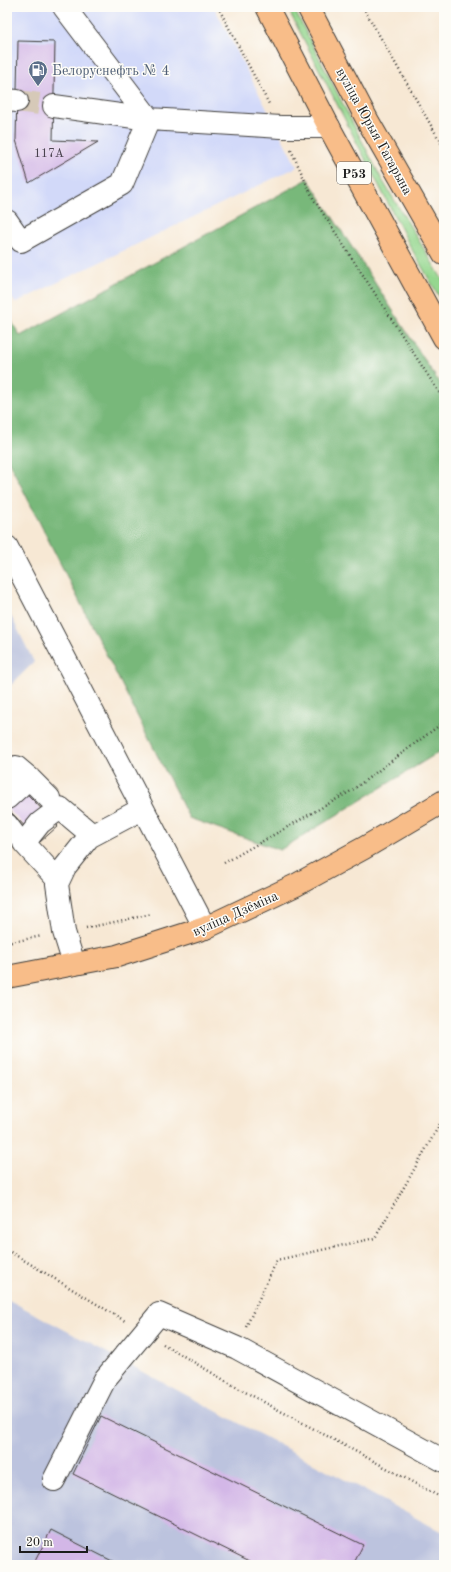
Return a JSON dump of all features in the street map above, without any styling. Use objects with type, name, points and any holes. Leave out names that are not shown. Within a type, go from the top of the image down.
[{"type":"main road","name":"Р53","points":[[267,7],[329,127],[444,338]]},
{"type":"main road","name":"вуліца Юрыя Гагарына","points":[[308,7],[369,123],[444,254]]},
{"type":"main road","name":"вуліца Дзёміна","points":[[7,977],[117,956],[205,928],[296,885],[364,848],[444,801]]},
{"type":"lane","points":[[64,7],[149,119]]},
{"type":"lane","points":[[54,106],[149,119],[281,127],[329,127]]},
{"type":"lane","points":[[7,221],[21,241],[122,184],[149,119]]},
{"type":"lane","points":[[7,547],[205,928]]},
{"type":"lane","points":[[7,798],[15,770],[92,836]]},
{"type":"lane","points":[[54,803],[40,823],[15,834],[58,880]]},
{"type":"lane","points":[[74,964],[64,932],[57,884],[58,880],[65,867],[89,837],[142,809]]},
{"type":"lane","points":[[54,1480],[105,1380],[159,1314],[236,1348],[444,1461]]},
{"type":"path","points":[[218,7],[281,127],[313,198],[444,400]]},
{"type":"path","points":[[363,7],[444,148]]},
{"type":"path","points":[[224,863],[352,791],[444,722]]},
{"type":"path","points":[[236,1348],[277,1260],[375,1238],[444,1117]]},
{"type":"path","points":[[7,1250],[236,1387],[444,1499]]},
{"type":"shaded area","points":[[7,7],[214,7],[297,167],[15,303],[7,288]]},
{"type":"shaded area","points":[[7,608],[34,662],[7,689]]},
{"type":"shaded area","points":[[7,1299],[444,1533],[444,1565],[7,1565]]},
{"type":"green space","points":[[287,7],[293,7],[381,178],[444,282],[444,305],[410,246]]},
{"type":"green space","points":[[308,179],[444,390],[444,749],[280,850],[189,818],[7,458],[7,313],[20,336]]},
{"type":"building","points":[[18,41],[55,42],[53,140],[98,142],[29,183],[16,140]]},
{"type":"building","points":[[7,773],[58,826],[40,842],[7,808]]},
{"type":"building","points":[[101,1416],[363,1545],[353,1565],[258,1565],[73,1474]]},
{"type":"building","points":[[51,1530],[120,1565],[33,1565]]},
{"type":"tunnel","points":[[17,101],[54,106]]},
{"type":"place","name":"Белоруснефть № 4","points":[[38,87]]}]
